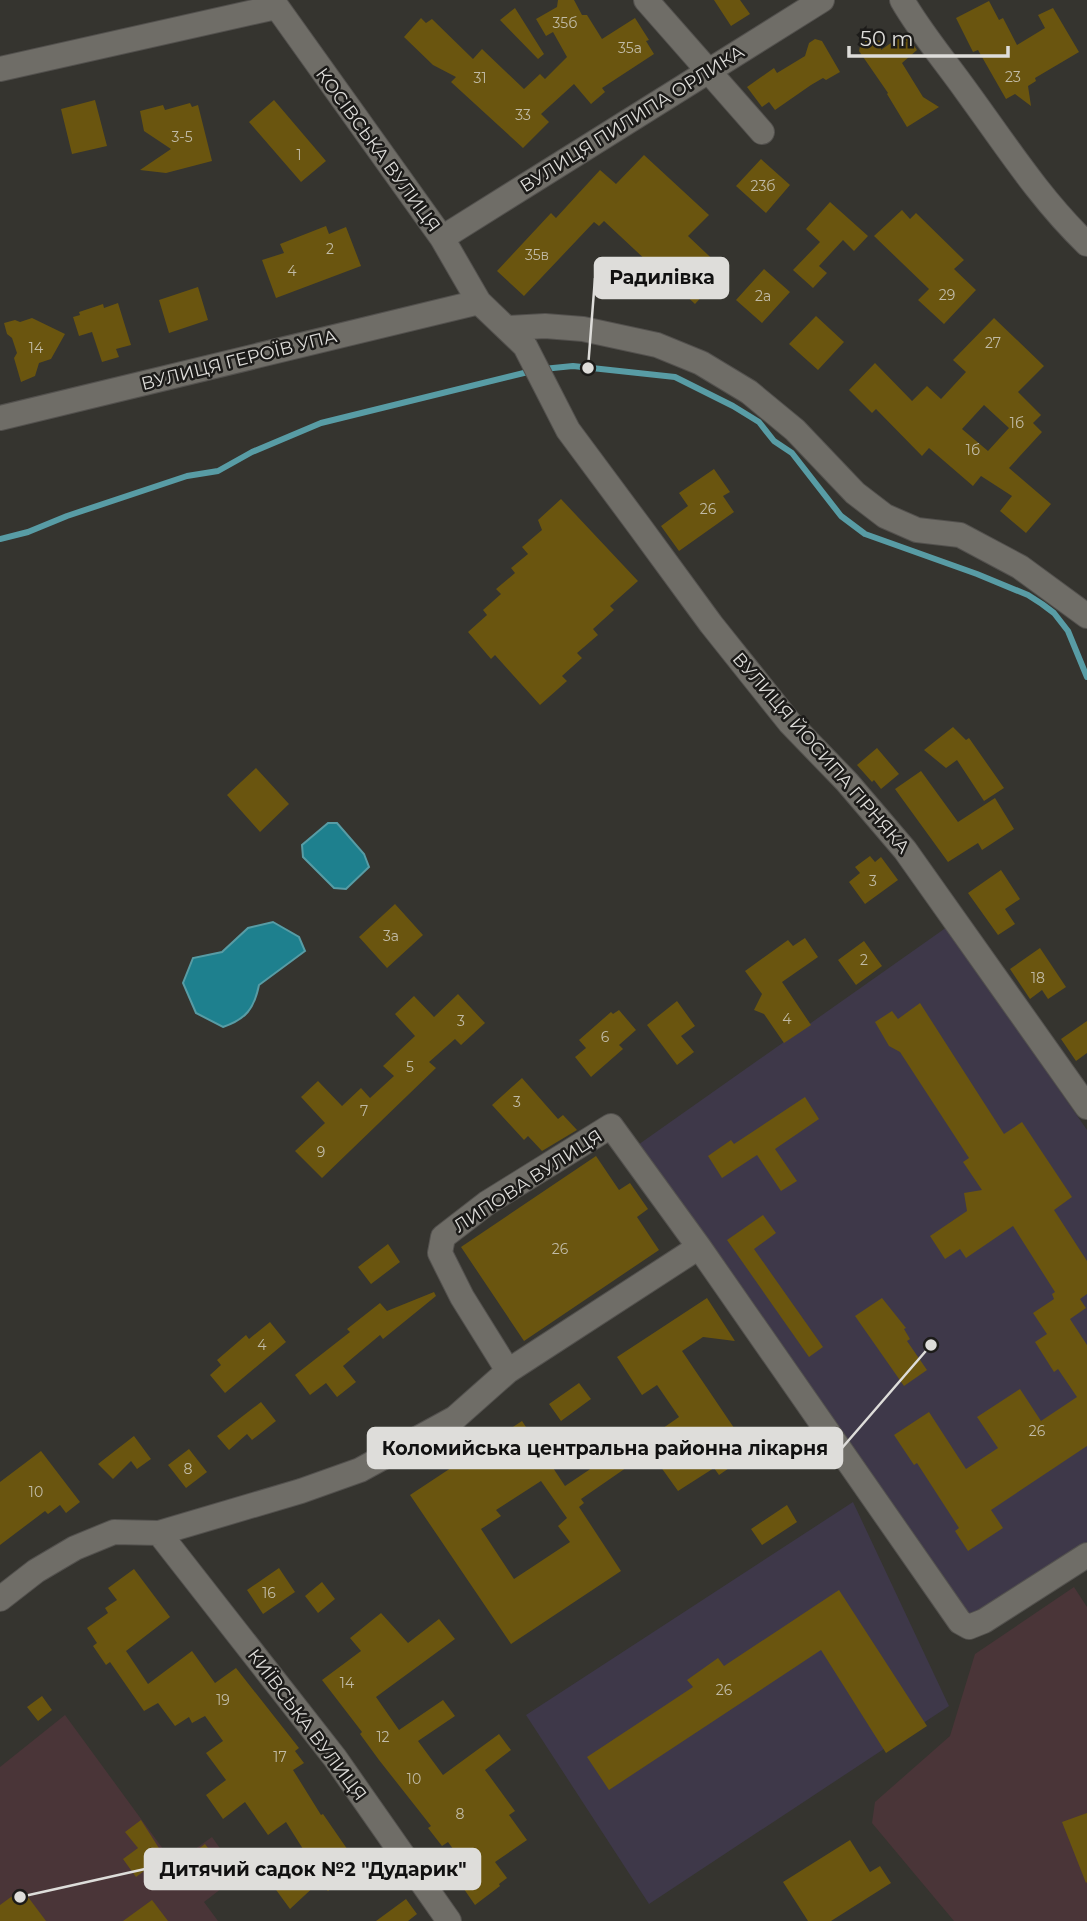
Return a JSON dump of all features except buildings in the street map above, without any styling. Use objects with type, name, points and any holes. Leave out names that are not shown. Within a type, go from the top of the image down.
[{"type":"street","points":[[646,0],[762,132]]},
{"type":"street","name":"ВУЛИЦЯ ПИЛИПА ОРЛИКА","points":[[442,238],[822,0]]},
{"type":"street","points":[[902,0],[922,33],[1025,172],[1066,224],[1087,244]]},
{"type":"street","points":[[0,69],[274,4]]},
{"type":"street","name":"КОСІВСЬКА ВУЛИЦЯ","points":[[274,4],[442,238],[479,302]]},
{"type":"street","name":"ВУЛИЦЯ ЙОСИПА ГІРНЯКА","points":[[479,302],[525,345],[568,430],[711,624],[790,723],[847,782],[905,850],[1087,1107]]},
{"type":"street","name":"ВУЛИЦЯ ГЕРОЇВ УПА","points":[[0,418],[479,302]]},
{"type":"street","points":[[509,328],[545,326],[583,329],[657,345],[702,363],[749,393],[795,430],[855,493],[886,516],[917,530],[960,535],[1020,567],[1087,616]]},
{"type":"street","name":"ЛИПОВА ВУЛИЦЯ","points":[[508,1371],[462,1297],[440,1253],[443,1237],[487,1203],[611,1126],[699,1247],[949,1608],[964,1625],[974,1626],[1087,1555]]},
{"type":"street","points":[[0,1599],[36,1571],[75,1548],[114,1532],[159,1533],[301,1491],[360,1470],[455,1418],[508,1371],[699,1247]]},
{"type":"street","name":"КИЇВСЬКА ВУЛИЦЯ","points":[[159,1533],[335,1758],[449,1921]]},
{"type":"shaded area","points":[[947,927],[1087,1130],[1087,1543],[970,1619],[635,1147]]},
{"type":"shaded area","points":[[853,1502],[949,1706],[649,1904],[526,1715]]},
{"type":"shaded area","points":[[1074,1587],[1087,1607],[1087,1921],[954,1921],[872,1823],[875,1802],[950,1736],[975,1654]]},
{"type":"shaded area","points":[[65,1715],[174,1864],[212,1837],[239,1875],[204,1902],[218,1921],[0,1921],[0,1767]]},
{"type":"water","points":[[328,823],[337,823],[364,854],[369,867],[346,889],[334,888],[303,857],[302,845]]},
{"type":"water","points":[[273,922],[299,937],[305,951],[259,985],[248,1012],[238,1020],[223,1027],[196,1013],[183,983],[193,958],[222,952],[248,928]]},
{"type":"waterway","points":[[543,369],[573,366],[675,377],[733,406],[759,422],[774,441],[792,453],[841,516],[865,534],[1028,595],[1054,613],[1068,631],[1087,677]]},
{"type":"waterway","points":[[0,539],[28,532],[67,516],[187,476],[218,471],[252,452],[321,423],[532,371]]},
{"type":"place","name":"Радилівка","points":[[588,368]]},
{"type":"place","name":"Коломийська центральна районна лікарня","points":[[931,1345]]},
{"type":"place","name":"Дитячий садок №2 \"Дударик\"","points":[[20,1897]]}]
